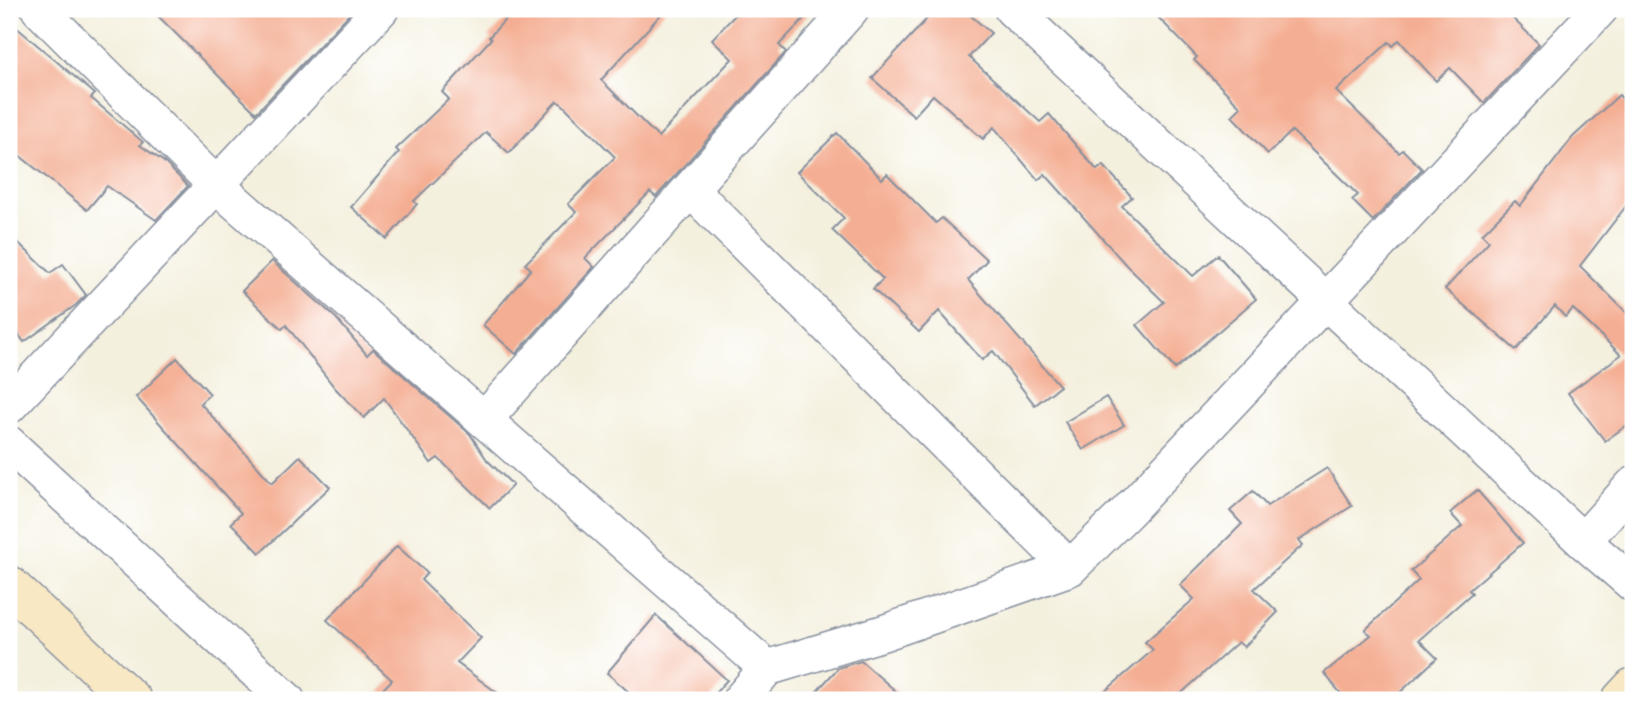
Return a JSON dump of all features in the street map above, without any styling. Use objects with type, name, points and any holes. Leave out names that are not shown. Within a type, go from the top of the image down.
[{"type":"street","points":[[39,9],[216,185],[767,668]]},
{"type":"street","points":[[9,406],[381,9]]},
{"type":"street","points":[[484,420],[851,9]]},
{"type":"street","points":[[1012,9],[1583,541],[1633,583]]},
{"type":"street","points":[[740,700],[767,668],[883,633],[1070,568],[1127,512],[1325,299],[1581,15]]},
{"type":"street","points":[[690,189],[1070,568]]},
{"type":"street","points":[[9,444],[287,700]]},
{"type":"street","points":[[1583,541],[1633,485]]},
{"type":"street","points":[[9,584],[132,700]]},
{"type":"street","points":[[1621,700],[1633,687]]},
{"type":"building","points":[[151,9],[354,9],[256,113]]},
{"type":"building","points":[[515,9],[666,9],[601,80],[658,137],[732,59],[712,39],[741,9],[813,9],[779,45],[786,52],[656,197],[650,192],[585,258],[594,267],[516,354],[483,325],[531,269],[525,264],[576,212],[568,204],[615,157],[563,105],[557,101],[509,153],[486,132],[414,201],[417,204],[387,239],[351,207],[399,152],[396,149],[449,99],[442,92]]},
{"type":"building","points":[[936,9],[963,9],[991,33],[969,57],[1040,122],[1049,114],[1097,170],[1103,165],[1132,197],[1122,206],[1193,276],[1218,255],[1256,299],[1175,369],[1137,325],[1164,302],[1126,265],[1045,174],[1038,180],[994,127],[983,139],[933,95],[914,116],[872,78]]},
{"type":"building","points":[[1150,9],[1503,9],[1539,44],[1484,103],[1450,68],[1436,81],[1399,40],[1393,46],[1389,42],[1336,91],[1399,153],[1403,150],[1422,169],[1373,221],[1352,200],[1358,195],[1292,131],[1268,154],[1232,116],[1241,107],[1194,60],[1197,57]]},
{"type":"building","points":[[9,21],[95,94],[91,98],[143,142],[140,145],[164,162],[188,186],[156,220],[107,186],[87,210],[9,147]]},
{"type":"building","points":[[1619,95],[1633,110],[1633,197],[1580,266],[1633,319],[1633,421],[1605,441],[1568,393],[1621,355],[1573,309],[1565,317],[1555,306],[1516,350],[1445,289],[1489,241],[1482,234],[1515,201],[1520,206],[1573,137]]},
{"type":"building","points":[[837,133],[882,179],[887,174],[936,223],[942,218],[987,260],[968,280],[1060,386],[1035,405],[993,351],[982,360],[939,311],[919,332],[873,289],[883,279],[832,230],[844,218],[797,172]]},
{"type":"building","points":[[9,234],[50,273],[63,264],[86,295],[24,342],[9,321]]},
{"type":"building","points":[[272,261],[336,318],[367,355],[373,349],[470,434],[487,460],[513,485],[490,508],[438,458],[431,463],[384,398],[364,418],[335,388],[286,325],[282,329],[242,291]]},
{"type":"building","points":[[177,358],[210,394],[200,403],[272,483],[300,456],[330,487],[260,553],[231,523],[241,513],[136,397]]},
{"type":"building","points":[[1106,397],[1124,425],[1083,450],[1065,422]]},
{"type":"building","points":[[1327,468],[1352,506],[1299,540],[1303,545],[1254,589],[1278,612],[1244,647],[1238,642],[1174,700],[1095,700],[1153,650],[1145,642],[1194,599],[1180,585],[1242,524],[1230,511],[1253,491],[1267,506]]},
{"type":"building","points":[[1477,490],[1523,543],[1469,590],[1472,593],[1419,640],[1437,658],[1392,700],[1346,700],[1324,673],[1371,635],[1365,630],[1419,580],[1411,571],[1462,526],[1450,513]]},
{"type":"building","points":[[397,546],[427,573],[421,580],[481,638],[457,663],[507,700],[372,700],[392,680],[327,620]]},
{"type":"building","points":[[656,615],[727,680],[709,700],[638,700],[607,673]]},
{"type":"building","points":[[861,661],[906,700],[809,700],[838,668]]}]
